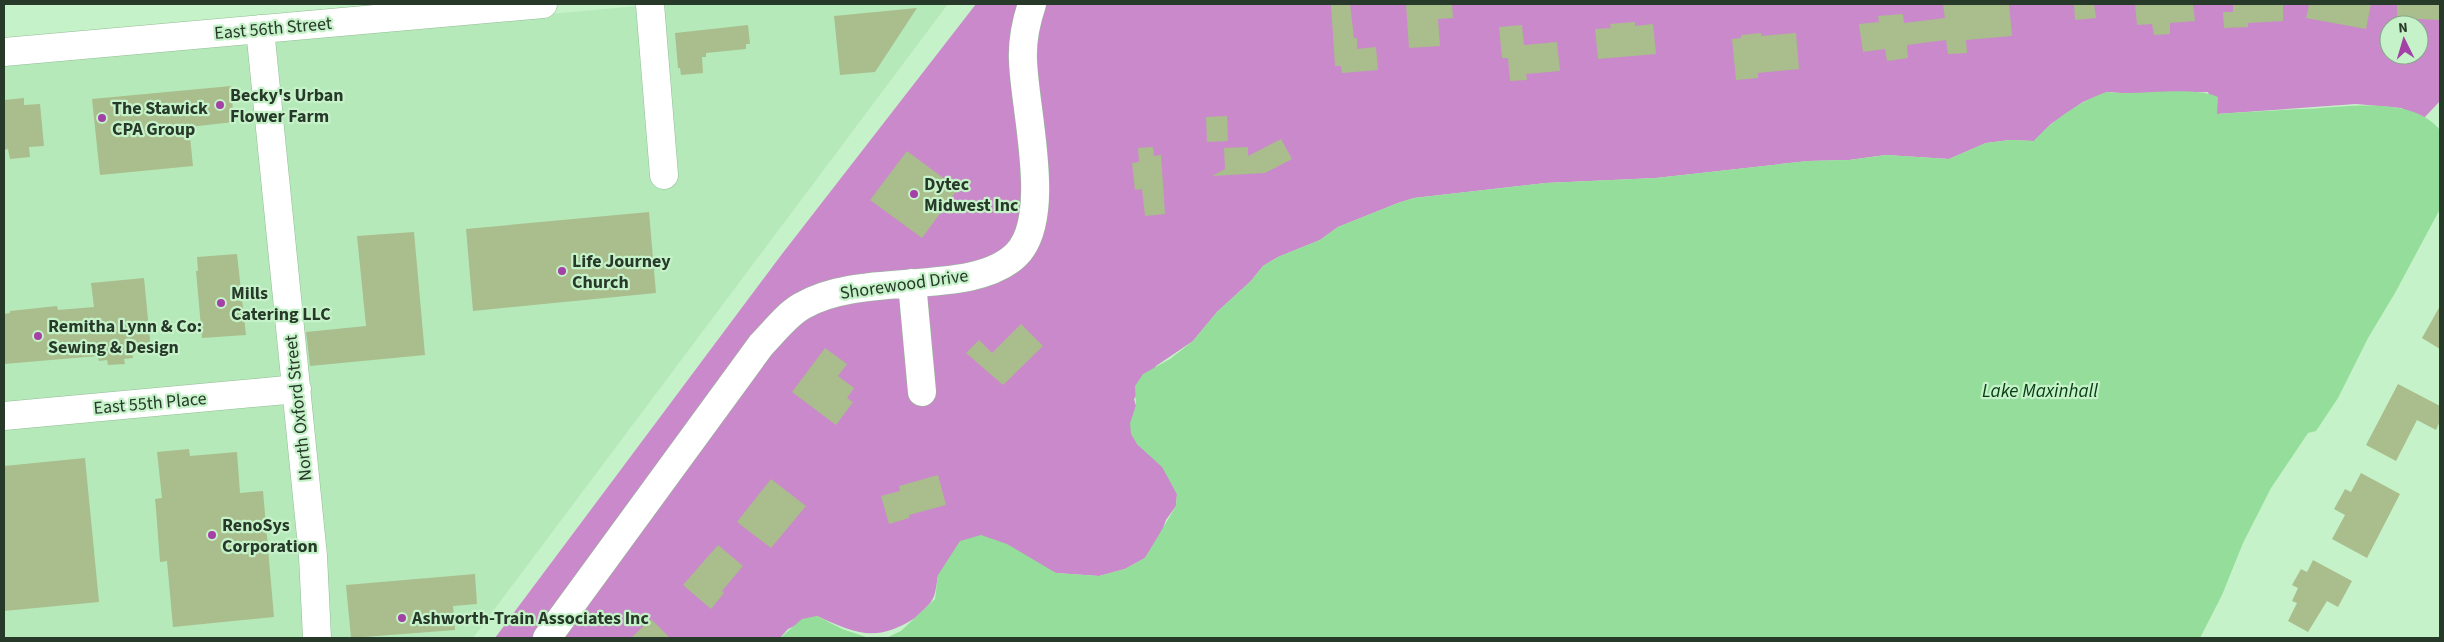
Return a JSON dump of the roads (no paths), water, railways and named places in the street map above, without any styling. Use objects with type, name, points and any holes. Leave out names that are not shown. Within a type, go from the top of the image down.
[{"type":"street","name":"East 56th Street","points":[[4,52],[260,29],[302,14],[543,4]]},
{"type":"street","points":[[650,4],[664,175]]},
{"type":"street","name":"Shorewood Drive","points":[[547,638],[762,346],[789,316],[814,300],[838,292],[886,283],[912,283],[969,276],[994,268],[1016,256],[1029,236],[1036,210],[1023,50],[1025,26],[1032,4]]},
{"type":"street","name":"North Oxford Street","points":[[260,29],[274,186],[297,389],[313,556],[317,638]]},
{"type":"street","points":[[912,283],[922,392]]},
{"type":"street","name":"East 55th Place","points":[[4,416],[297,389]]},
{"type":"water","name":"Lake Maxinhall","points":[[2180,91],[2207,94],[2218,97],[2217,114],[2358,106],[2396,107],[2428,119],[2440,130],[2440,209],[2395,293],[2368,338],[2338,398],[2316,431],[2308,433],[2271,488],[2243,543],[2222,595],[2200,638],[886,638],[901,631],[935,599],[938,575],[960,541],[981,535],[1007,544],[1056,573],[1099,576],[1125,569],[1145,558],[1176,506],[1177,494],[1162,467],[1137,444],[1131,434],[1130,423],[1136,406],[1135,386],[1143,374],[1170,359],[1193,341],[1217,312],[1251,281],[1263,266],[1278,257],[1320,240],[1338,227],[1414,198],[1546,183],[1656,178],[1808,161],[1849,160],[1886,155],[1949,159],[1986,143],[2010,140],[2034,141],[2068,112],[2087,100],[2107,92]]},
{"type":"water","points":[[817,616],[842,629],[869,638],[780,638],[802,619]]},
{"type":"place","name":"Becky's Urban Flower Farm","points":[[220,105]]},
{"type":"place","name":"The Stawick CPA Group","points":[[102,118]]},
{"type":"place","name":"Dytec Midwest Inc","points":[[914,194]]},
{"type":"place","name":"Life Journey Church","points":[[562,271]]},
{"type":"place","name":"Mills Catering LLC","points":[[221,303]]},
{"type":"place","name":"Remitha Lynn & Co: Sewing & Design","points":[[38,336]]},
{"type":"place","name":"RenoSys Corporation","points":[[212,535]]},
{"type":"place","name":"Ashworth-Train Associates Inc","points":[[402,618]]}]
